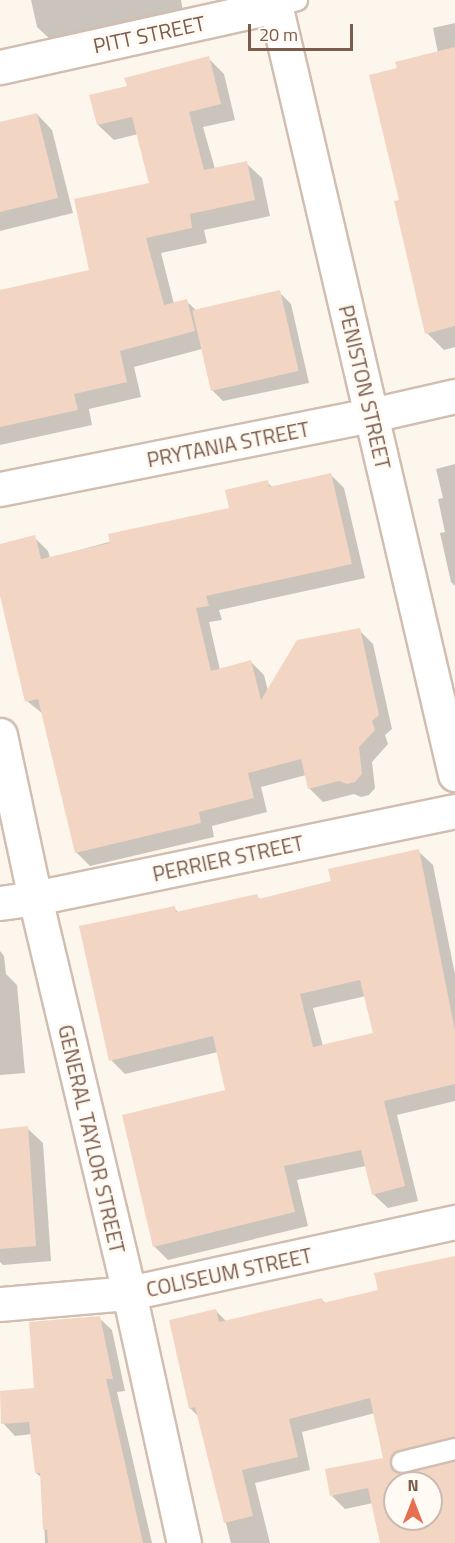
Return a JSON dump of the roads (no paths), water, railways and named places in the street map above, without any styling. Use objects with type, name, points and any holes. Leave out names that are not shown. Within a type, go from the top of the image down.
[{"type":"street","name":"PITT STREET","points":[[0,67],[282,2]]},
{"type":"street","name":"PENISTON STREET","points":[[282,2],[372,415],[455,774]]},
{"type":"street","name":"PRYTANIA STREET","points":[[0,489],[372,415],[455,396]]},
{"type":"street","name":"GENERAL TAYLOR STREET","points":[[0,735],[35,898],[129,1293],[184,1543]]},
{"type":"street","name":"PERRIER STREET","points":[[0,903],[35,898],[455,811]]},
{"type":"street","name":"COLISEUM STREET","points":[[0,1304],[129,1293],[455,1222]]},
{"type":"lane","points":[[402,1462],[455,1449]]}]
